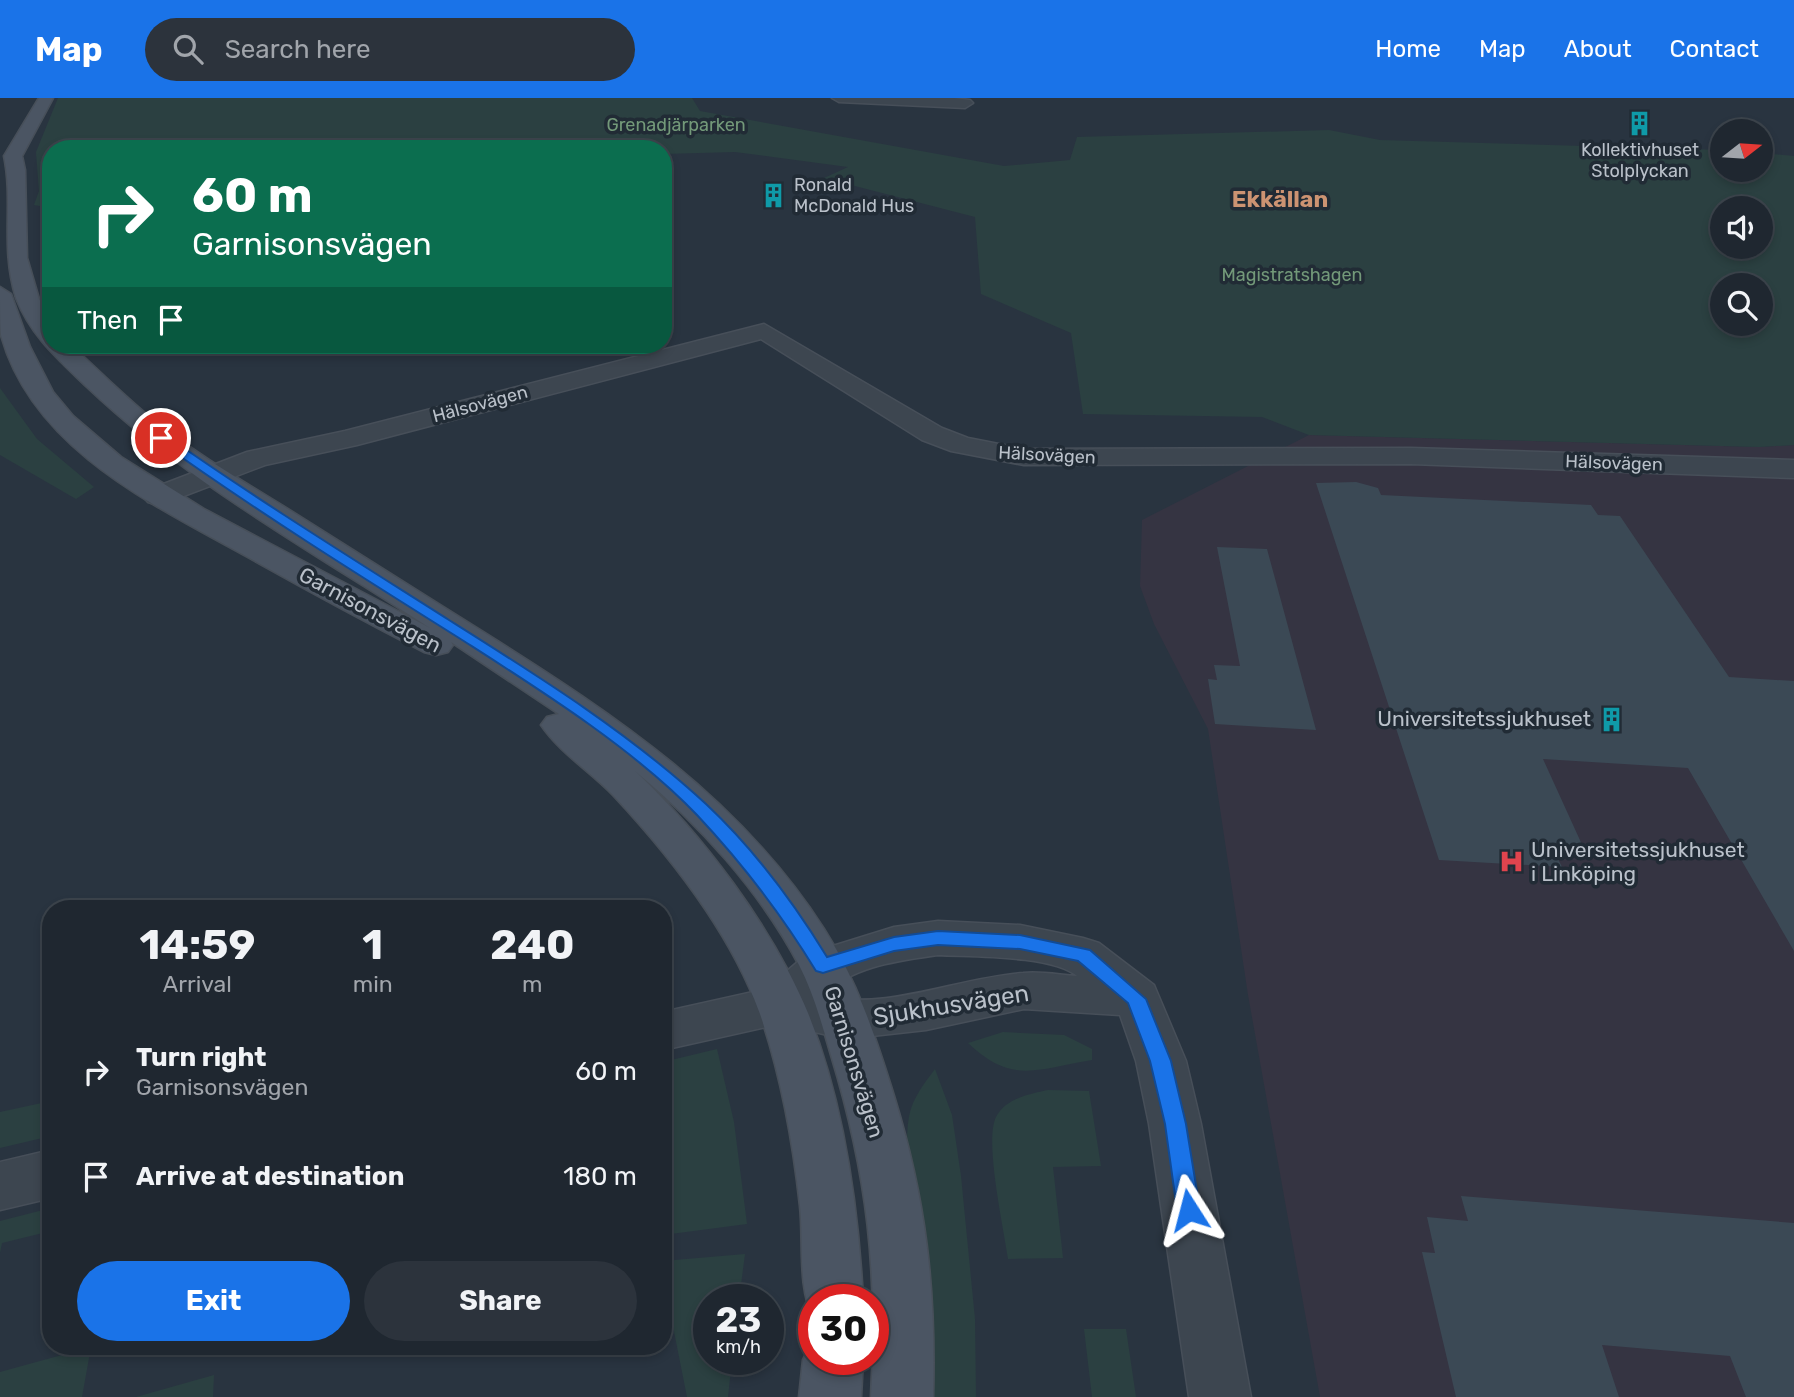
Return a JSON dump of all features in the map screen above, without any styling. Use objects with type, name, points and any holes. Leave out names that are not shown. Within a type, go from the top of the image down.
[{"type":"street","points":[[0,149],[30,98]]},
{"type":"street","points":[[42,323],[22,292],[18,273],[16,170],[13,156],[46,98]]},
{"type":"street","points":[[838,98],[968,106]]},
{"type":"street","name":"Garnisonsvägen","points":[[0,294],[33,379],[44,397],[63,421],[100,453],[158,496],[473,665],[537,707],[622,781],[706,879],[780,1005],[820,1147],[832,1234],[834,1284]]},
{"type":"street","name":"Hälsovägen","points":[[158,496],[215,476],[267,469],[303,458],[346,439],[764,331],[932,434],[961,445],[1024,457],[1411,456],[1794,470]]},
{"type":"street","name":"Garnisonsvägen","points":[[67,354],[143,425],[215,476],[558,695],[653,768],[702,810],[745,858],[796,923],[823,966],[845,1020],[886,1167],[901,1246],[905,1331],[902,1397]]},
{"type":"street","points":[[672,1029],[780,1005],[823,966],[894,944],[938,938],[1020,942],[1083,956],[1136,999],[1161,1061],[1175,1124],[1220,1397]]},
{"type":"street","name":"Sjukhusvägen","points":[[780,1005],[845,1020],[926,1011],[1024,991],[1136,999]]},
{"type":"street","points":[[0,1186],[42,1176]]},
{"type":"street","points":[[830,1397],[832,1375]]},
{"type":"shaded area","name":"Universitetssjukhuset i Linköping","points":[[1309,435],[1759,447],[1794,445],[1794,1397],[1320,1397],[1248,995],[1208,729],[1154,624],[1140,586],[1142,520]]},
{"type":"green space","name":"Magistratshagen","points":[[58,98],[692,98],[700,111],[1004,166],[1070,160],[1077,137],[1329,130],[1380,140],[1710,150],[1710,182],[1773,182],[1773,154],[1794,156],[1794,445],[1759,447],[1309,435],[1262,417],[1083,414],[1071,333],[981,294],[975,217],[824,178],[848,167],[735,152],[672,154],[672,140],[42,140],[42,206],[34,205],[39,191],[36,152]]},
{"type":"green space","points":[[0,388],[37,439],[94,487],[76,499],[0,455]]},
{"type":"green space","points":[[1003,1032],[1064,1035],[1092,1049],[1092,1060],[1026,1071],[998,1065],[968,1043]]},
{"type":"green space","points":[[717,1049],[734,1122],[747,1224],[672,1234],[672,1060]]},
{"type":"green space","points":[[935,1069],[952,1115],[961,1176],[975,1319],[976,1397],[932,1397],[907,1151],[912,1107]]},
{"type":"green space","points":[[1048,1090],[1089,1091],[1101,1166],[1053,1167],[1063,1258],[1008,1259],[993,1165],[993,1129],[996,1117],[1006,1105],[1019,1098]]},
{"type":"green space","points":[[42,1103],[42,1138],[0,1148],[0,1112]]},
{"type":"green space","points":[[42,1210],[42,1233],[2,1243],[0,1253],[0,1221]]},
{"type":"green space","points":[[745,1254],[741,1284],[693,1284],[693,1375],[730,1375],[728,1397],[687,1397],[672,1321],[672,1260]]},
{"type":"green space","points":[[1084,1329],[1126,1329],[1136,1397],[1092,1397]]},
{"type":"green space","points":[[62,1355],[90,1355],[82,1397],[0,1397],[0,1372]]},
{"type":"green space","points":[[214,1375],[213,1397],[136,1397]]},
{"type":"building","name":"Universitetssjukhuset","points":[[1356,482],[1378,488],[1381,495],[1591,505],[1598,515],[1620,516],[1729,677],[1794,681],[1794,951],[1688,768],[1543,759],[1584,849],[1552,847],[1562,867],[1439,860],[1316,483]]},
{"type":"building","points":[[1217,547],[1267,549],[1316,730],[1215,724],[1208,679],[1217,680],[1214,665],[1240,666]]},
{"type":"building","points":[[1461,1196],[1794,1223],[1794,1397],[1746,1397],[1730,1356],[1602,1345],[1619,1397],[1456,1397],[1422,1252],[1435,1253],[1427,1217],[1468,1221]]},
{"type":"place","name":"Kollektivhuset Stolplyckan","points":[[1640,123]]},
{"type":"place","name":"Ronald McDonald Hus","points":[[774,195]]},
{"type":"place","name":"Universitetssjukhuset","points":[[1611,719]]},
{"type":"place","name":"Universitetssjukhuset i Linköping","points":[[1511,862]]},
{"type":"district","name":"Ekkällan","points":[[1280,199]]},
{"type":"route","points":[[161,438],[327,550],[558,695],[653,768],[702,810],[745,858],[775,893],[823,966],[894,944],[938,938],[1020,942],[1083,956],[1136,999],[1161,1061],[1175,1124],[1189,1210]]},
{"type":"park label","name":"Grenadjärparken","points":[[676,125]]}]
